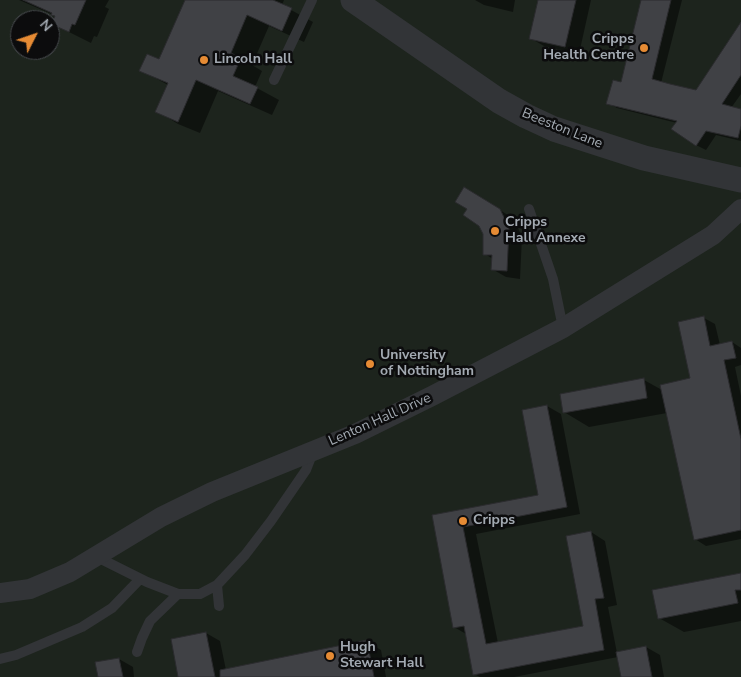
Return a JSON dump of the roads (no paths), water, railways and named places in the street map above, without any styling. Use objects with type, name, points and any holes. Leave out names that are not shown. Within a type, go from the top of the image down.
[{"type":"street","name":"Beeston Lane","points":[[353,0],[499,101],[554,129],[644,158],[741,180]]},
{"type":"street","name":"Lenton Hall Drive","points":[[0,593],[30,589],[70,572],[161,517],[212,492],[355,434],[563,328],[713,235],[741,209]]},
{"type":"lane","points":[[274,80],[312,0]]},
{"type":"lane","points":[[529,209],[553,279],[563,328]]},
{"type":"lane","points":[[94,556],[140,579],[178,594],[200,594],[217,585],[245,555],[272,521],[306,470],[315,449]]},
{"type":"lane","points":[[0,659],[16,655],[82,627],[112,608],[140,579]]},
{"type":"lane","points":[[217,585],[218,606]]},
{"type":"lane","points":[[137,652],[150,621],[178,594]]},
{"type":"place","name":"Cripps Health Centre","points":[[644,48]]},
{"type":"place","name":"Lincoln Hall","points":[[204,60]]},
{"type":"place","name":"Cripps Hall Annexe","points":[[495,231]]},
{"type":"place","name":"University of Nottingham","points":[[370,364]]},
{"type":"place","name":"Cripps","points":[[463,521]]},
{"type":"place","name":"Hugh Stewart Hall","points":[[330,656]]}]
